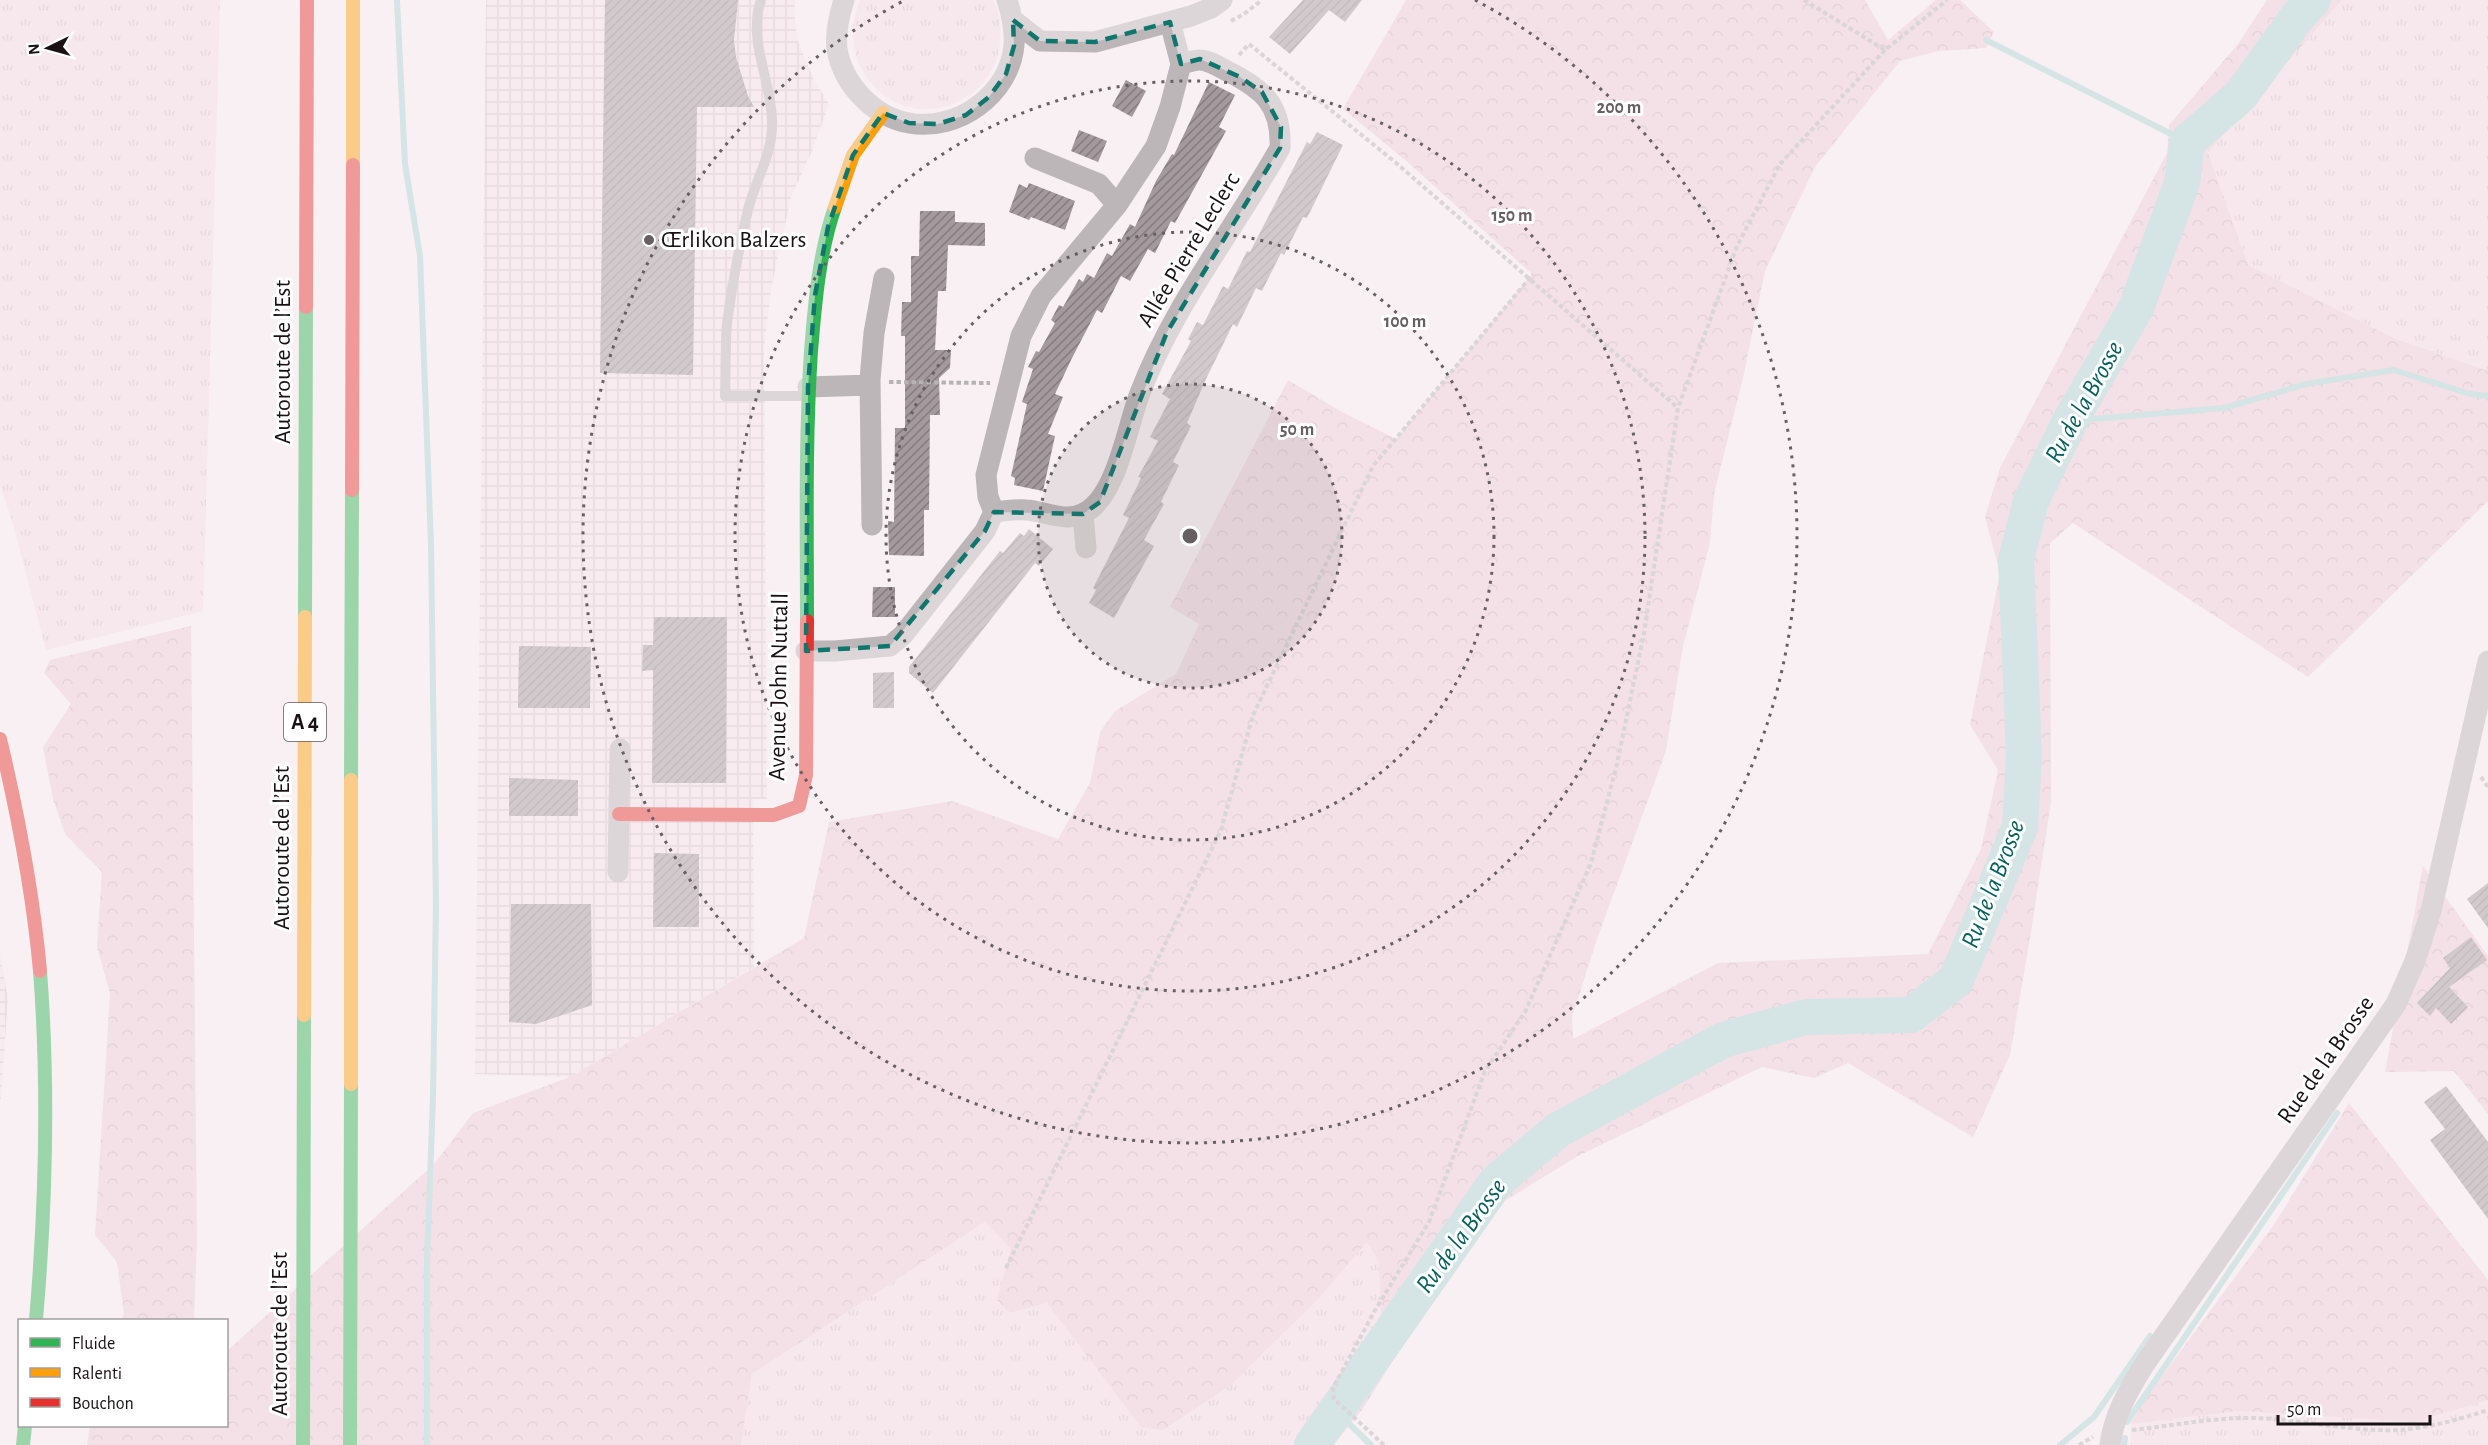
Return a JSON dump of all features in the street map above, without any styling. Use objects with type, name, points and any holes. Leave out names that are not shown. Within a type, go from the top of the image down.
[{"type":"main road","name":"Autoroute de l’Est","points":[[303,1445],[307,0]]},
{"type":"main road","name":"A 4","points":[[350,1445],[353,0]]},
{"type":"main road","name":"Avenue John Nuttall","points":[[619,814],[774,815],[799,806],[806,775],[808,392],[815,295],[828,227],[853,155],[883,113]]},
{"type":"main road","points":[[0,740],[33,912],[46,1041],[46,1191],[36,1319]]},
{"type":"main road","points":[[23,1445],[25,1427]]},
{"type":"street","points":[[844,0],[837,22],[837,50],[846,75],[861,97],[883,113],[909,123],[938,123],[966,115],[989,97],[1006,74],[1014,46],[1010,10]]},
{"type":"street","points":[[1010,10],[1040,41],[1095,42],[1170,22],[1210,8],[1222,0]]},
{"type":"street","points":[[806,651],[890,646],[903,634],[984,531],[994,512],[988,497],[986,475],[1021,336],[1041,297],[1117,204],[1156,146],[1170,107],[1181,64],[1170,22]]},
{"type":"street","name":"Allée Pierre Leclerc","points":[[1083,514],[1100,502],[1113,476],[1140,393],[1167,332],[1280,148],[1281,127],[1274,109],[1262,92],[1240,77],[1200,59],[1181,64]]},
{"type":"street","points":[[1035,158],[1099,184],[1117,204]]},
{"type":"street","points":[[872,525],[870,383],[874,333],[884,278]]},
{"type":"street","points":[[808,392],[870,383]]},
{"type":"street","points":[[994,512],[1026,510],[1068,517],[1083,514],[1086,548]]},
{"type":"street","name":"Rue de la Brosse","points":[[2110,1438],[2125,1395],[2144,1365],[2396,1004],[2415,961],[2431,911],[2488,661]]},
{"type":"street","points":[[618,872],[620,749]]},
{"type":"lane","points":[[761,0],[758,49],[772,122],[769,154],[748,207],[727,324],[725,396],[808,392]]},
{"type":"path","points":[[1804,0],[1885,50]]},
{"type":"path","points":[[1384,1445],[1334,1399],[1333,1388],[1374,1312],[1429,1222],[1485,1071],[1526,1012],[1591,863],[1617,765],[1644,633],[1678,408],[1737,246],[1780,164],[1885,50],[1947,0]]},
{"type":"path","points":[[1249,44],[1395,162],[1678,408]]},
{"type":"path","points":[[1006,1268],[1221,830],[1253,715],[1373,466],[1533,274]]},
{"type":"path","points":[[870,383],[998,382],[1008,386]]},
{"type":"path","points":[[2110,1438],[2242,1418],[2403,1430],[2488,1410]]},
{"type":"highlighted area","points":[[1013,20],[1040,41],[1095,42],[1170,22],[1181,64],[1200,59],[1240,77],[1262,92],[1281,127],[1280,148],[1167,332],[1100,502],[1083,514],[994,512],[985,531],[890,646],[806,651],[808,387],[815,295],[828,227],[853,155],[883,113],[909,123],[938,124],[966,115],[989,97],[1006,74],[1014,46]]},
{"type":"shaded area","points":[[486,0],[796,0],[794,9],[797,39],[813,78],[829,104],[812,151],[791,197],[771,289],[764,349],[767,799],[753,799],[754,967],[570,1077],[475,1074]]},
{"type":"shaded area","points":[[0,954],[8,998],[0,1110]]},
{"type":"green space","points":[[0,0],[220,0],[203,611],[46,650],[13,524],[0,485]]},
{"type":"green space","points":[[860,0],[993,0],[999,18],[1000,36],[998,54],[992,70],[978,88],[954,104],[928,109],[905,106],[883,95],[867,77],[856,55],[853,29]]},
{"type":"green space","points":[[1406,0],[1865,0],[1888,40],[1936,0],[1960,0],[1994,32],[1986,48],[1938,51],[1900,61],[1815,167],[1765,271],[1743,378],[1714,494],[1710,543],[1683,646],[1666,751],[1597,939],[1572,1017],[1573,1039],[1718,963],[1928,954],[1981,849],[1998,770],[1970,725],[2000,573],[1985,517],[2000,468],[2167,153],[2169,125],[2238,44],[2267,0],[2342,0],[2208,153],[2248,265],[2396,339],[2488,371],[2488,501],[2308,677],[2073,523],[2050,543],[2051,802],[2031,932],[2010,1055],[1973,1137],[1848,1063],[1814,1078],[1762,1067],[1578,1156],[1503,1202],[1448,1273],[1362,1410],[1333,1445],[1300,1445],[1381,1322],[1379,1262],[1367,1242],[1321,1296],[1231,1385],[1163,1430],[1141,1427],[1047,1303],[1010,1313],[997,1300],[1011,1249],[985,1222],[752,1374],[741,1445],[87,1445],[90,1427],[228,1427],[228,1350],[434,1164],[473,1113],[570,1077],[804,938],[829,822],[952,801],[1058,839],[1090,783],[1100,732],[1115,711],[1176,674],[1199,624],[1170,607],[1288,380],[1342,412],[1396,439],[1532,274],[1404,159],[1343,109]]},
{"type":"green space","points":[[2342,0],[2488,0],[2488,371],[2396,339],[2248,265],[2208,153]]},
{"type":"green space","points":[[191,626],[197,1240],[194,1319],[122,1319],[124,1314],[117,1262],[95,1235],[110,993],[97,947],[102,872],[65,834],[53,799],[43,747],[71,704],[44,673],[50,660]]},
{"type":"green space","points":[[2423,866],[2488,956],[2488,1114],[2454,1071],[2385,1072]]},
{"type":"green space","points":[[2349,1103],[2488,1280],[2488,1400],[2415,1422],[2239,1411],[2130,1424],[2151,1391],[2275,1223]]},
{"type":"green space","points":[[985,1222],[1011,1248],[1010,1313],[1047,1303],[1141,1426],[1231,1385],[1321,1296],[1367,1241],[1379,1262],[1381,1322],[1300,1445],[741,1445],[752,1374]]},
{"type":"green space","points":[[2488,1400],[2488,1445],[2130,1445],[2131,1424],[2239,1411],[2415,1422]]},
{"type":"building","name":"Œrlikon Balzers","points":[[605,0],[738,0],[734,40],[736,57],[748,96],[754,107],[697,107],[693,375],[600,373]]},
{"type":"building","points":[[1303,0],[1362,0],[1345,22],[1329,10],[1290,54],[1269,37]]},
{"type":"building","points":[[1126,80],[1146,91],[1132,117],[1112,106]]},
{"type":"building","points":[[1209,82],[1235,95],[1219,127],[1226,131],[1175,223],[1171,221],[1155,253],[1148,249],[1130,281],[1121,276],[1102,313],[1097,310],[1072,358],[1055,394],[1063,397],[1048,434],[1055,436],[1043,491],[1014,485],[1015,478],[1011,476],[1027,404],[1022,402],[1033,369],[1028,367],[1055,323],[1051,320],[1059,305],[1063,307],[1079,279],[1083,282],[1087,274],[1094,278],[1107,253],[1112,256],[1130,224],[1135,227],[1156,181],[1172,154],[1174,155]]},
{"type":"building","points":[[1079,130],[1107,141],[1098,162],[1071,151]]},
{"type":"building","points":[[1317,132],[1343,145],[1307,218],[1303,217],[1262,291],[1256,288],[1237,327],[1233,324],[1206,379],[1187,423],[1191,426],[1173,462],[1179,465],[1161,502],[1164,504],[1144,540],[1154,546],[1114,618],[1089,603],[1096,590],[1093,588],[1129,518],[1123,515],[1141,478],[1138,477],[1158,441],[1150,437],[1170,399],[1162,394],[1191,341],[1188,339],[1197,322],[1203,325],[1223,286],[1228,289],[1247,251],[1250,252],[1307,142],[1310,144]]},
{"type":"building","points":[[1029,183],[1075,201],[1065,230],[1031,217],[1029,220],[1009,212],[1019,184],[1027,188]]},
{"type":"building","points":[[920,211],[955,211],[955,222],[985,223],[985,246],[948,245],[946,291],[938,291],[935,350],[951,350],[950,368],[939,378],[940,415],[930,415],[929,510],[924,510],[924,556],[889,555],[888,521],[894,522],[895,428],[905,428],[905,336],[901,336],[902,302],[911,302],[911,256],[919,256]]},
{"type":"building","points":[[1029,529],[1053,549],[1039,566],[1035,563],[933,693],[909,673],[909,667],[1000,551],[1003,553],[1020,533],[1024,536]]},
{"type":"building","points":[[873,587],[895,587],[895,617],[872,617]]},
{"type":"building","points":[[654,617],[727,617],[726,783],[652,783],[653,670],[642,671],[643,645],[653,645]]},
{"type":"building","points":[[519,646],[591,647],[590,708],[518,708]]},
{"type":"building","points":[[894,672],[894,708],[873,708],[873,673]]},
{"type":"building","points":[[509,778],[578,780],[578,816],[509,816]]},
{"type":"building","points":[[654,853],[699,854],[699,927],[653,927]]},
{"type":"building","points":[[2488,883],[2488,928],[2467,899]]},
{"type":"building","points":[[511,904],[591,904],[592,1005],[536,1024],[509,1022]]},
{"type":"building","points":[[2471,937],[2487,960],[2449,987],[2468,1007],[2451,1024],[2436,1008],[2430,1016],[2417,1003],[2450,968],[2443,958]]},
{"type":"building","points":[[2446,1086],[2488,1142],[2488,1219],[2430,1140],[2445,1129],[2424,1102]]},
{"type":"waterway","points":[[397,0],[405,164],[420,256],[431,544],[436,905],[433,1098],[427,1260],[427,1445]]},
{"type":"waterway","name":"Ru de la Brosse","points":[[1312,1445],[1496,1182],[1558,1130],[1723,1040],[1806,1017],[1911,1015],[1956,980],[2020,827],[2024,755],[2016,560],[2031,501],[2070,421],[2136,308],[2182,183],[2187,142],[2241,95],[2298,16],[2313,0]]},
{"type":"waterway","points":[[1986,40],[2187,142]]},
{"type":"waterway","points":[[2070,421],[2224,408],[2306,384],[2394,370],[2470,394],[2488,396]]},
{"type":"waterway","points":[[2127,1422],[2337,1113]]},
{"type":"waterway","points":[[2060,1445],[2094,1417],[2150,1336]]},
{"type":"waterway","points":[[1335,1410],[1371,1445]]},
{"type":"waterway","points":[[2124,1445],[2125,1438]]},
{"type":"traffic: fast","points":[[807,621],[807,452],[811,351],[821,260],[835,207]]},
{"type":"traffic: fast","points":[[305,617],[306,307]]},
{"type":"traffic: fast","points":[[351,780],[352,490]]},
{"type":"traffic: fast","points":[[36,1319],[45,1146],[45,1058],[40,971]]},
{"type":"traffic: fast","points":[[303,1445],[304,1015]]},
{"type":"traffic: fast","points":[[350,1445],[351,1084]]},
{"type":"traffic: fast","points":[[23,1445],[25,1427]]},
{"type":"traffic: slow","points":[[353,0],[353,165]]},
{"type":"traffic: slow","points":[[835,207],[853,155],[883,113]]},
{"type":"traffic: slow","points":[[304,1015],[305,617]]},
{"type":"traffic: slow","points":[[351,780],[351,1084]]},
{"type":"traffic: jam","points":[[306,307],[307,0]]},
{"type":"traffic: jam","points":[[352,490],[353,165]]},
{"type":"traffic: jam","points":[[619,814],[774,815],[799,806],[806,775],[807,621]]},
{"type":"traffic: jam","points":[[0,739],[24,854],[40,971]]},
{"type":"place","name":"Œrlikon Balzers","points":[[649,240]]}]
